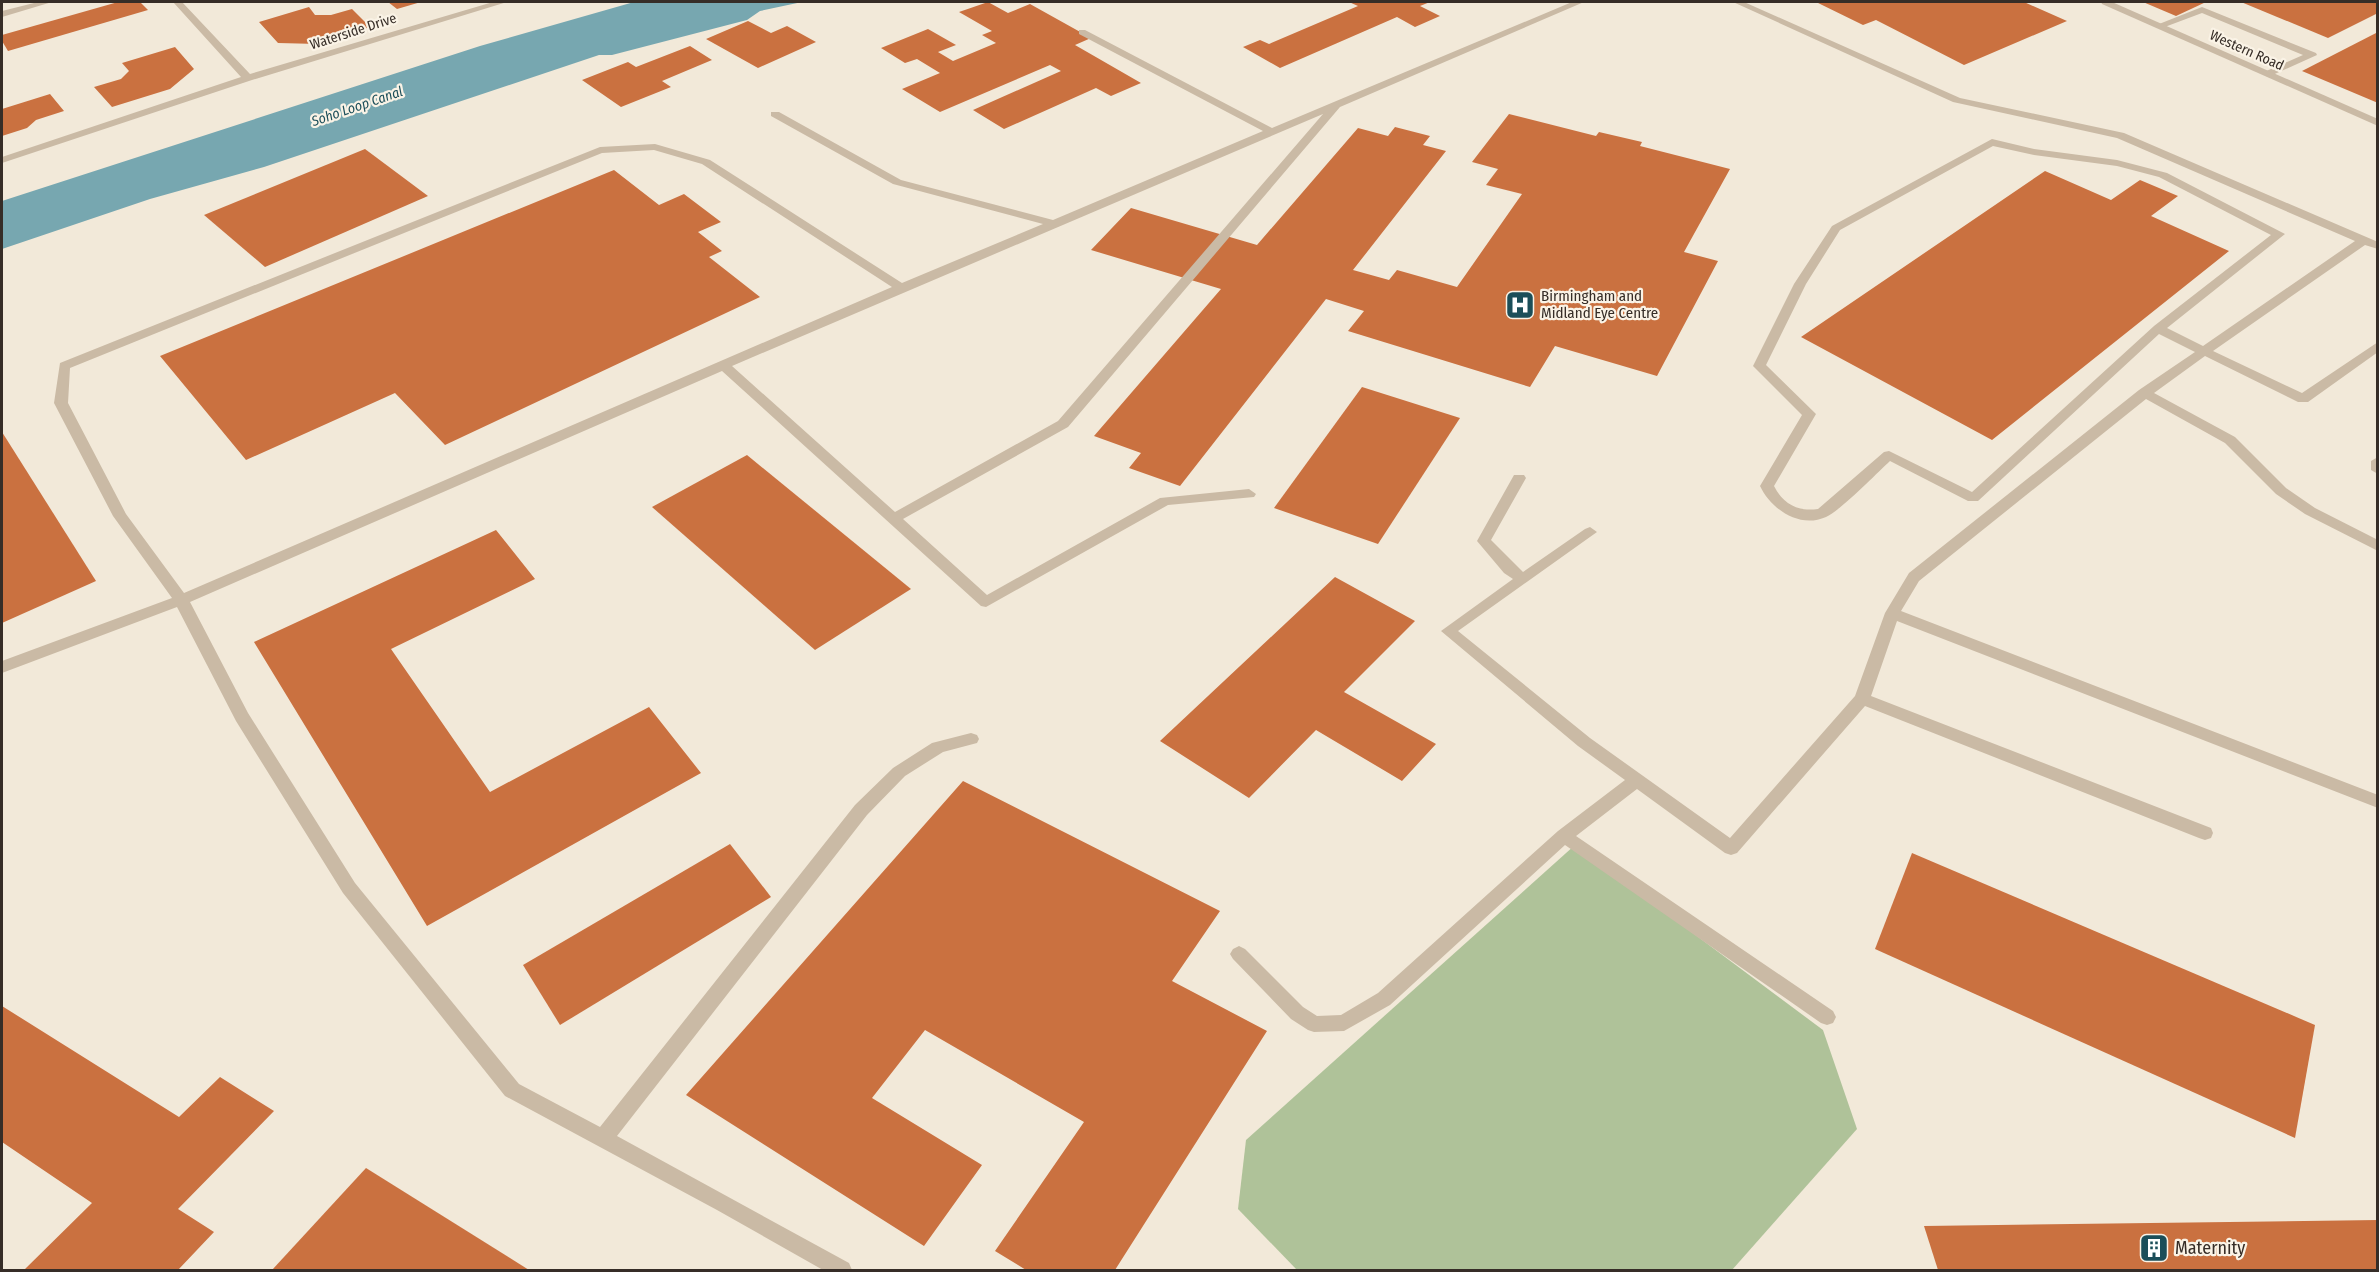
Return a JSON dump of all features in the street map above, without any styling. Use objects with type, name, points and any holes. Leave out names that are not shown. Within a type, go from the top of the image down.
[{"type":"street","points":[[2,14],[47,2]]},
{"type":"street","points":[[177,2],[248,78]]},
{"type":"street","name":"Waterside Drive","points":[[2,160],[248,78],[501,2]]},
{"type":"street","points":[[2,667],[181,600],[900,288],[1579,2]]},
{"type":"street","points":[[1737,2],[1957,100],[2120,135],[2378,246]]},
{"type":"street","name":"Western Road","points":[[2104,2],[2378,123]]},
{"type":"street","points":[[2160,26],[2202,10],[2312,55],[2268,74]]},
{"type":"street","points":[[1082,32],[1270,131]]},
{"type":"street","points":[[893,519],[1063,424],[1338,102]]},
{"type":"street","points":[[775,114],[897,182],[1053,224]]},
{"type":"street","points":[[1992,142],[2034,152],[2117,164],[2163,175],[2279,234],[2158,329],[1973,498],[1889,455],[1822,513],[1810,516],[1794,512],[1779,506],[1771,496],[1767,486],[1809,414],[1759,366],[1800,284],[1836,228],[1992,142]]},
{"type":"street","points":[[842,1270],[512,1090],[349,888],[242,717],[181,600],[120,516],[61,403],[64,366],[600,150],[655,147],[706,162],[900,288]]},
{"type":"street","points":[[1590,532],[1448,631],[1584,742],[1731,848],[1862,699],[1892,614],[1900,597],[1914,577],[2144,393],[2364,240]]},
{"type":"street","points":[[2158,329],[2303,399],[2378,346]]},
{"type":"street","points":[[723,365],[986,602],[1166,501],[1249,494]]},
{"type":"street","points":[[2144,393],[2199,421],[2230,440],[2281,491],[2310,511],[2378,546]]},
{"type":"street","points":[[2378,461],[2378,470]]},
{"type":"street","points":[[1519,478],[1484,541],[1509,569],[1523,579]]},
{"type":"street","points":[[1892,614],[2378,802]]},
{"type":"street","points":[[1862,699],[2205,833]]},
{"type":"street","points":[[603,1138],[861,810],[898,772],[938,747],[970,740]]},
{"type":"street","points":[[1239,954],[1297,1013],[1314,1024],[1344,1023],[1384,999],[1564,836],[1638,780]]},
{"type":"street","points":[[1564,836],[1827,1017]]},
{"type":"green space","points":[[1575,845],[1823,1030],[1857,1129],[1732,1270],[1297,1270],[1238,1209],[1246,1140]]},
{"type":"water","name":"Soho Loop Canal","points":[[634,2],[802,2],[760,11],[747,20],[612,55],[599,55],[264,167],[150,199],[2,249],[2,201],[480,46]]},
{"type":"building","points":[[118,2],[140,2],[148,10],[8,51],[2,41],[2,35]]},
{"type":"building","points":[[388,2],[421,2],[397,9]]},
{"type":"building","points":[[988,2],[1008,13],[1030,4],[1091,38],[1075,45],[1141,83],[1111,96],[1096,88],[1004,129],[973,110],[1061,71],[1050,65],[940,112],[902,89],[940,73],[917,59],[905,63],[881,48],[928,29],[956,45],[938,52],[953,61],[996,43],[982,35],[992,31],[959,12]]},
{"type":"building","points":[[1349,2],[1430,2],[1420,6],[1440,16],[1415,27],[1397,17],[1280,68],[1243,47],[1260,40],[1269,44],[1358,6]]},
{"type":"building","points":[[1816,2],[2024,2],[2067,21],[1964,65],[1876,20],[1863,25]]},
{"type":"building","points":[[2143,2],[2206,2],[2176,16]]},
{"type":"building","points":[[2241,2],[2378,2],[2378,13],[2328,38]]},
{"type":"building","points":[[309,7],[315,15],[331,15],[352,9],[370,27],[318,44],[278,43],[259,22]]},
{"type":"building","points":[[748,21],[771,33],[787,26],[816,42],[758,68],[706,39]]},
{"type":"building","points":[[2378,32],[2378,103],[2302,71]]},
{"type":"building","points":[[690,46],[712,60],[662,81],[671,87],[621,107],[582,80],[628,62],[636,67]]},
{"type":"building","points":[[175,47],[194,69],[170,89],[112,107],[94,87],[121,79],[129,71],[122,63]]},
{"type":"building","points":[[50,94],[64,111],[36,120],[27,128],[2,136],[2,109]]},
{"type":"building","name":"Birmingham and Midland Eye Centre","points":[[1509,114],[1596,136],[1599,132],[1642,142],[1640,146],[1730,169],[1684,252],[1718,261],[1657,376],[1555,346],[1530,387],[1348,331],[1364,311],[1326,299],[1180,486],[1129,468],[1141,453],[1094,436],[1221,289],[1091,250],[1131,208],[1257,245],[1358,128],[1388,136],[1395,127],[1430,136],[1423,145],[1446,151],[1353,270],[1389,280],[1397,270],[1457,287],[1522,194],[1486,185],[1498,169],[1472,162]]},
{"type":"building","points":[[365,149],[428,196],[265,267],[204,215]]},
{"type":"building","points":[[614,170],[659,205],[684,194],[721,222],[698,232],[722,251],[709,257],[760,297],[445,445],[395,393],[246,460],[160,356]]},
{"type":"building","points":[[2045,171],[2111,200],[2140,180],[2178,196],[2151,216],[2229,251],[1992,440],[1801,337]]},
{"type":"building","points":[[1362,387],[1460,418],[1378,544],[1274,508]]},
{"type":"building","points":[[2,432],[96,581],[2,623]]},
{"type":"building","points":[[747,455],[911,589],[815,650],[652,507]]},
{"type":"building","points":[[496,530],[535,579],[391,649],[490,792],[649,707],[701,773],[427,926],[254,642]]},
{"type":"building","points":[[1335,577],[1415,621],[1344,692],[1436,744],[1402,781],[1316,730],[1249,798],[1160,741]]},
{"type":"building","points":[[963,781],[1220,911],[1172,981],[1267,1031],[1115,1270],[1026,1270],[995,1251],[1084,1122],[925,1030],[872,1098],[982,1165],[924,1246],[686,1095]]},
{"type":"building","points":[[730,844],[771,897],[560,1025],[523,965]]},
{"type":"building","points":[[1912,853],[2315,1025],[2295,1138],[1875,949]]},
{"type":"building","points":[[2,1006],[179,1117],[220,1077],[274,1111],[178,1209],[214,1232],[178,1270],[24,1270],[92,1203],[2,1142]]},
{"type":"building","points":[[366,1168],[529,1270],[272,1270]]},
{"type":"building","name":"Maternity","points":[[2378,1220],[2378,1270],[1938,1270],[1924,1226]]},
{"type":"place","name":"Birmingham and Midland Eye Centre","points":[[1520,305]]},
{"type":"place","name":"Maternity","points":[[2154,1248]]}]
